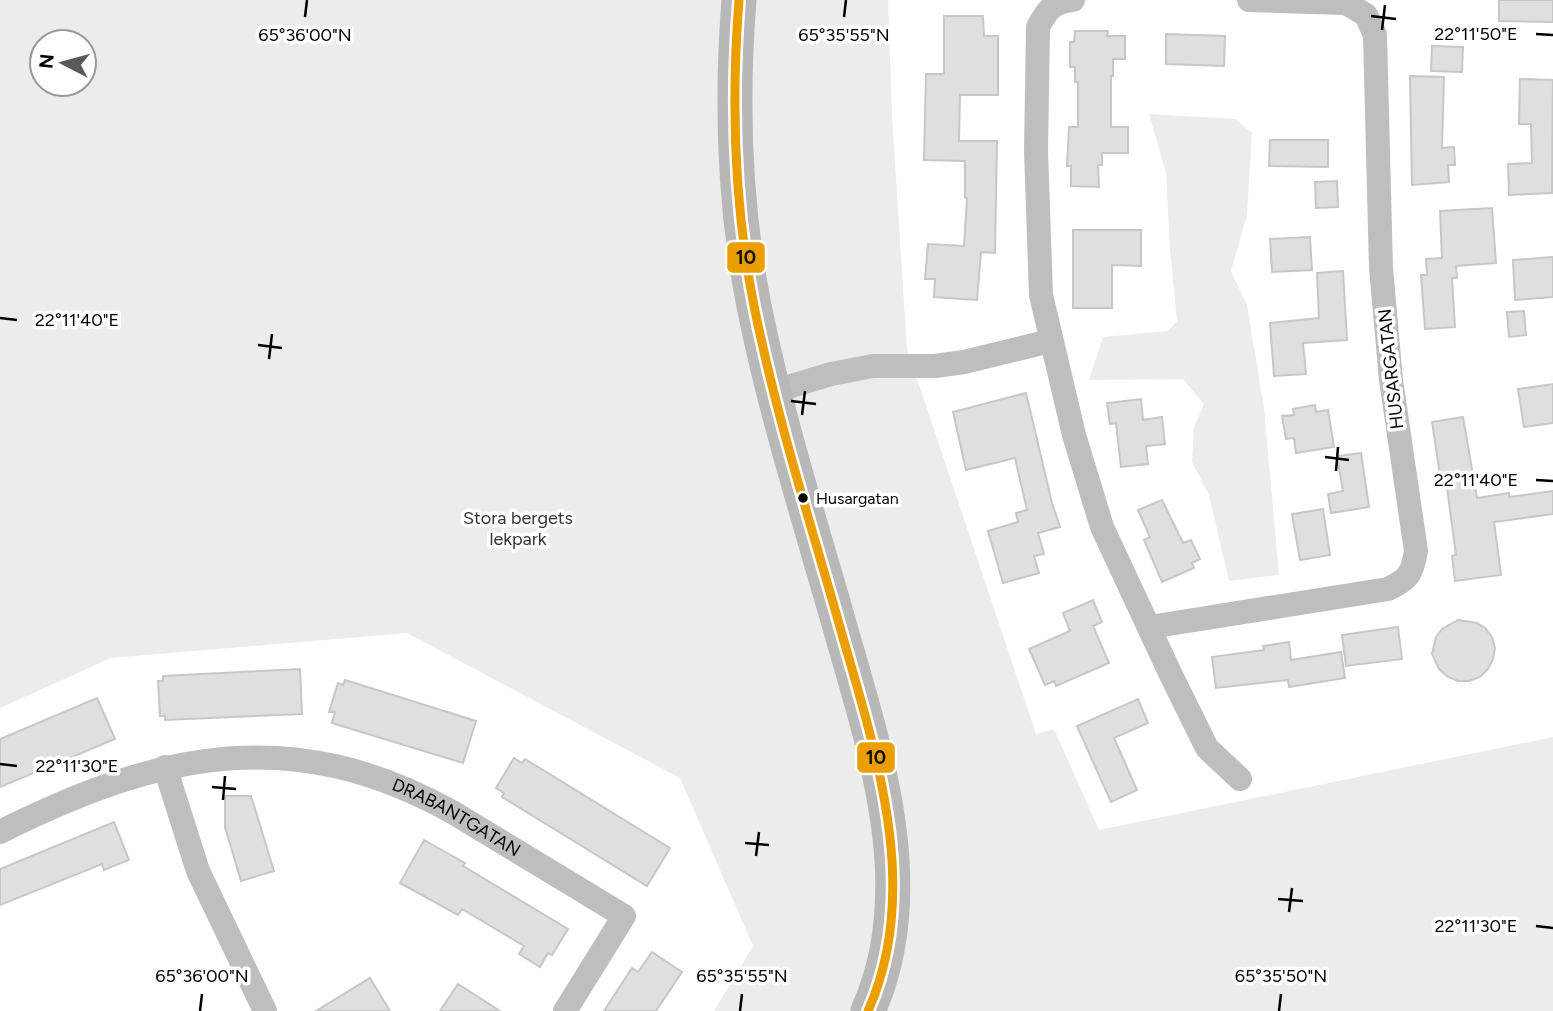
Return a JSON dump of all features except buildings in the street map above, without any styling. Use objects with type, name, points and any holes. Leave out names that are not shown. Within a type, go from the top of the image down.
[{"type":"street","points":[[739,0],[734,124],[738,192],[754,304],[775,391],[868,729],[888,817],[894,881],[890,920],[884,961],[867,1011]]},
{"type":"street","points":[[1073,0],[1062,1],[1047,9],[1038,27],[1035,151],[1038,239],[1041,295],[1050,341],[1093,503],[1129,587],[1207,748],[1240,779]]},
{"type":"street","name":"HUSARGATAN","points":[[1150,627],[1388,589],[1405,581],[1413,569],[1416,551],[1391,380],[1381,268],[1375,35],[1366,15],[1346,3],[1249,0]]},
{"type":"street","points":[[775,391],[831,374],[873,366],[935,366],[964,362],[1050,341]]},
{"type":"street","name":"DRABANTGATAN","points":[[0,832],[121,781],[165,767],[226,758],[307,760],[382,778],[454,813],[624,916],[565,1011]]},
{"type":"street","points":[[165,767],[198,871],[265,1011]]},
{"type":"green space","name":"Stora bergets lekpark","points":[[0,0],[888,0],[892,115],[907,349],[1036,734],[1054,729],[1099,830],[1553,737],[1553,1011],[714,1011],[753,946],[680,778],[407,633],[111,658],[0,708]]},
{"type":"green space","points":[[1149,114],[1235,119],[1252,133],[1247,215],[1231,271],[1247,305],[1264,408],[1279,575],[1229,581],[1209,495],[1192,462],[1194,427],[1204,404],[1183,379],[1089,380],[1103,337],[1168,331],[1177,321],[1166,173]]},
{"type":"transit line","name":"10","points":[[739,0],[735,77],[736,153],[747,268],[762,345],[864,710],[886,812],[892,862],[892,913],[884,963],[868,1011]]},
{"type":"place","name":"Husargatan","points":[[803,498]]}]
